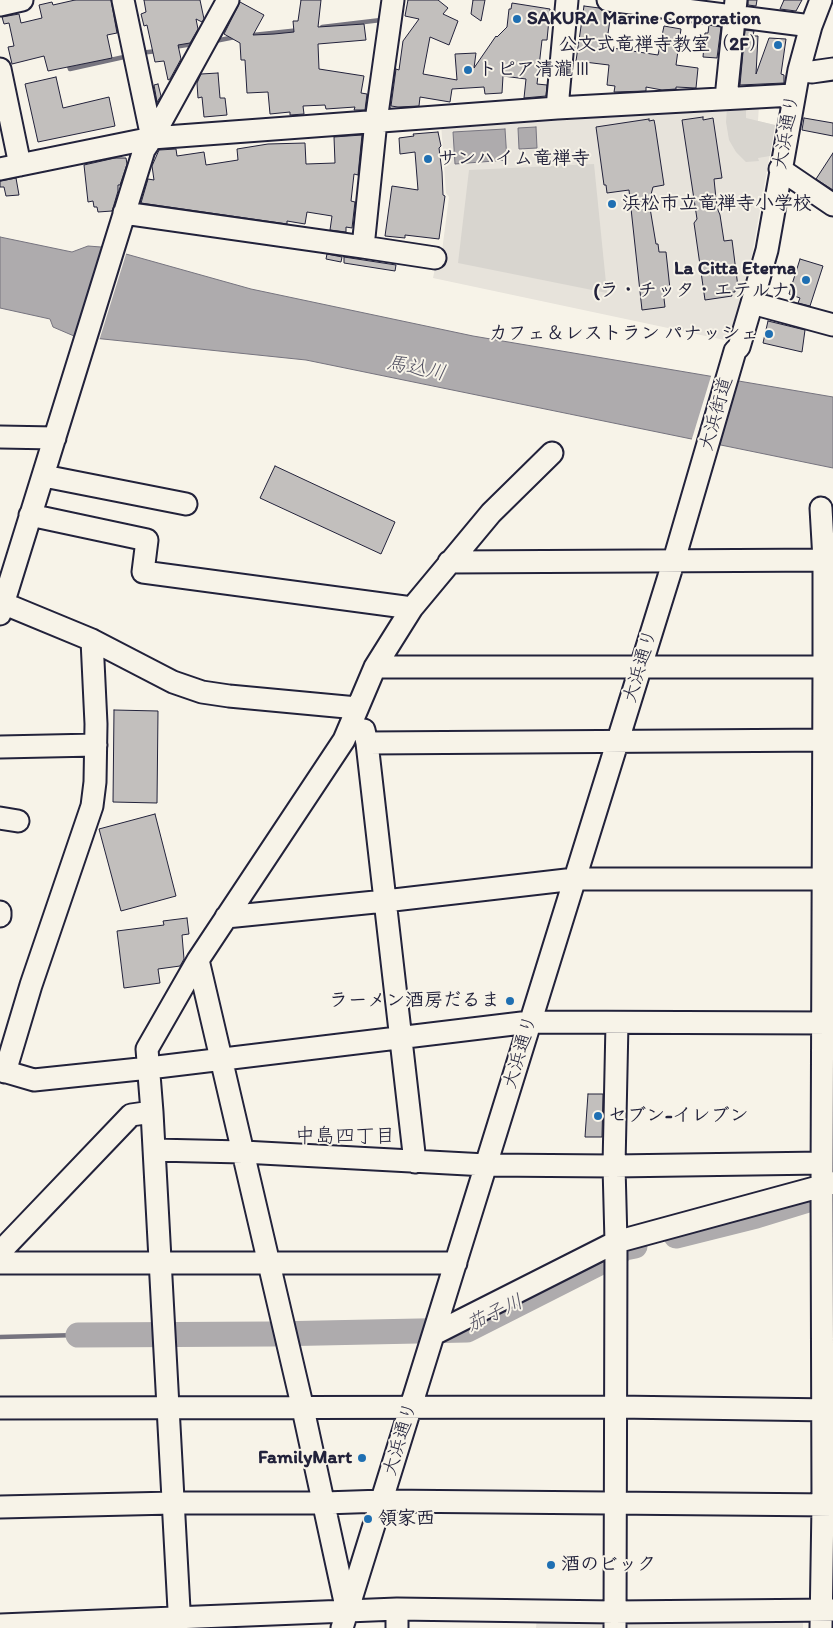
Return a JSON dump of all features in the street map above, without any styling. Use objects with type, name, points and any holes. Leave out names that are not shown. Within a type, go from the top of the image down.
[{"type":"street","points":[[0,5],[22,0]]},
{"type":"street","points":[[123,0],[152,138]]},
{"type":"street","points":[[228,0],[144,150],[44,476],[1,606],[92,640],[173,682],[202,692],[357,708]]},
{"type":"street","points":[[363,247],[376,121],[393,0]]},
{"type":"street","points":[[557,108],[567,0]]},
{"type":"street","points":[[608,0],[735,8],[811,26]]},
{"type":"street","name":"大浜通り","points":[[735,351],[739,347],[767,250],[793,95],[811,26],[821,0]]},
{"type":"street","points":[[726,98],[735,8]]},
{"type":"street","points":[[0,69],[10,167],[152,138],[557,108],[793,95]]},
{"type":"street","points":[[799,70],[812,72],[833,69]]},
{"type":"street","points":[[780,169],[833,205]]},
{"type":"street","points":[[122,220],[363,247],[435,258]]},
{"type":"street","points":[[752,302],[833,325]]},
{"type":"street","name":"大浜街道","points":[[698,476],[735,351]]},
{"type":"street","points":[[0,437],[55,438]]},
{"type":"street","points":[[179,1623],[147,1049],[198,960],[344,740],[375,667],[412,608],[491,513],[552,453]]},
{"type":"street","points":[[44,476],[186,504]]},
{"type":"street","name":"大浜通り","points":[[344,1619],[618,742],[698,476]]},
{"type":"street","points":[[0,1625],[344,1619],[615,1620],[825,1616],[828,1505],[828,1184],[822,1163],[828,1023],[829,667],[828,560],[821,508]]},
{"type":"street","points":[[30,515],[147,540],[143,572],[412,608]]},
{"type":"street","points":[[449,562],[828,560]]},
{"type":"street","points":[[92,640],[96,745],[92,806],[2,1071],[34,1080],[530,1022],[828,1023]]},
{"type":"street","points":[[375,667],[829,667]]},
{"type":"street","points":[[357,708],[367,743],[415,1162]]},
{"type":"street","points":[[367,743],[828,740]]},
{"type":"street","points":[[0,747],[96,745]]},
{"type":"street","points":[[226,917],[575,879],[828,879]]},
{"type":"street","points":[[198,960],[303,1408],[325,1509],[344,1619]]},
{"type":"street","points":[[615,1620],[616,1242],[614,1166],[617,1023]]},
{"type":"street","points":[[0,1252],[130,1116],[152,1112]]},
{"type":"street","points":[[154,1150],[243,1152],[486,1165],[614,1166],[822,1163]]},
{"type":"street","points":[[434,1334],[616,1242],[828,1184]]},
{"type":"street","points":[[0,1264],[160,1262],[456,1263]]},
{"type":"street","points":[[0,1408],[828,1410]]},
{"type":"street","points":[[0,1507],[173,1510],[325,1509],[616,1502],[828,1505]]},
{"type":"street","points":[[0,1519],[173,1510]]},
{"type":"shaded area","points":[[746,105],[746,118],[775,125],[770,156],[758,158],[759,161],[746,162],[736,152],[729,140],[726,122],[727,107]]},
{"type":"shaded area","points":[[759,105],[758,121],[775,125],[752,255],[729,341],[433,278],[436,263],[442,251],[449,197],[446,193],[441,123]]},
{"type":"shaded area","points":[[594,164],[607,293],[458,263],[469,170]]},
{"type":"shaded area","points":[[537,1618],[603,1618],[603,1628],[536,1628]]},
{"type":"shaded area","points":[[617,1618],[803,1618],[803,1628],[617,1628]]},
{"type":"water","points":[[536,127],[537,148],[519,149],[518,128]]},
{"type":"water","points":[[505,129],[507,160],[455,164],[453,132]]},
{"type":"water","name":"馬込川","points":[[0,237],[72,252],[88,246],[101,247],[251,289],[473,336],[833,397],[833,468],[306,360],[74,336],[53,327],[50,319],[0,308]]},
{"type":"pier","points":[[123,250],[127,251],[99,341],[95,341]]},
{"type":"pier","points":[[712,373],[716,374],[695,443],[691,442]]},
{"type":"building","points":[[75,0],[111,0],[117,33],[107,35],[112,58],[48,71],[44,56],[12,64],[8,47],[14,46],[9,23],[4,24],[2,17],[19,14],[21,23],[42,18],[39,5],[52,2],[53,5]]},
{"type":"building","points":[[144,0],[200,0],[204,19],[202,22],[196,19],[198,29],[190,43],[178,45],[181,59],[168,80],[164,61],[155,62],[147,25],[144,26],[141,14],[146,12]]},
{"type":"building","points":[[301,0],[321,0],[318,27],[364,24],[366,40],[318,44],[319,69],[364,76],[361,93],[367,94],[365,110],[354,110],[355,107],[326,109],[325,105],[303,106],[304,114],[290,115],[290,112],[270,114],[268,92],[247,93],[245,60],[241,60],[240,43],[224,34],[240,2],[264,15],[253,35],[294,32],[293,21],[298,21]]},
{"type":"building","points":[[408,0],[438,0],[448,8],[443,14],[458,21],[449,45],[430,37],[423,74],[457,80],[455,54],[476,53],[474,68],[496,36],[507,27],[509,9],[511,9],[512,3],[550,9],[547,40],[542,40],[537,84],[547,85],[546,96],[524,98],[526,79],[503,76],[502,93],[485,94],[484,87],[452,89],[450,102],[420,97],[419,106],[391,106],[396,69],[399,70],[403,41],[419,19],[405,16]]},
{"type":"building","points":[[473,0],[485,0],[481,21],[471,14]]},
{"type":"building","points":[[748,0],[757,0],[756,6],[748,5]]},
{"type":"building","points":[[784,0],[802,0],[796,11],[780,9]]},
{"type":"building","points":[[584,6],[599,8],[611,13],[606,47],[658,55],[664,26],[681,29],[676,65],[698,68],[696,88],[676,87],[676,89],[662,90],[646,87],[646,91],[614,92],[615,86],[607,85],[609,65],[576,61]]},
{"type":"building","points":[[709,25],[721,27],[717,58],[703,57],[705,33],[708,33]]},
{"type":"building","points":[[745,30],[754,31],[753,36],[758,36],[756,74],[769,38],[786,39],[781,74],[784,75],[784,83],[740,85]]},
{"type":"building","points":[[218,73],[220,98],[225,98],[227,115],[204,117],[202,97],[198,98],[197,83],[201,74]]},
{"type":"building","points":[[56,77],[63,108],[109,97],[115,126],[38,142],[25,84]]},
{"type":"building","points":[[158,84],[161,96],[157,102],[154,85]]},
{"type":"building","points":[[703,117],[703,120],[713,118],[722,178],[714,179],[716,199],[724,241],[732,240],[738,287],[735,288],[735,292],[731,292],[732,296],[705,300],[694,223],[697,219],[682,120]]},
{"type":"building","points":[[804,118],[833,123],[833,136],[802,130]]},
{"type":"building","points":[[649,119],[649,121],[654,120],[664,185],[653,187],[649,202],[656,244],[658,244],[659,252],[666,252],[670,289],[663,290],[665,307],[642,310],[629,190],[607,193],[606,185],[604,185],[596,127]]},
{"type":"building","points":[[438,132],[441,146],[439,148],[443,195],[445,196],[439,239],[405,235],[405,238],[385,236],[392,186],[418,190],[415,152],[400,154],[399,138],[414,136],[413,134]]},
{"type":"building","points":[[362,135],[358,175],[354,174],[351,201],[355,202],[352,228],[346,227],[346,232],[330,230],[332,216],[307,212],[305,224],[287,221],[287,224],[141,203],[148,179],[154,180],[152,166],[159,150],[176,149],[177,156],[204,152],[206,165],[238,160],[237,149],[268,144],[305,143],[306,164],[335,163],[334,137]]},
{"type":"building","points":[[833,153],[833,190],[816,179]]},
{"type":"building","points":[[115,158],[126,158],[127,164],[120,185],[118,185],[112,211],[98,212],[97,207],[94,207],[93,201],[88,202],[84,165]]},
{"type":"building","points":[[16,178],[19,195],[6,196],[4,187],[0,187],[0,181]]},
{"type":"building","points":[[327,254],[342,257],[341,262],[326,259]]},
{"type":"building","points":[[344,257],[396,265],[395,271],[344,263]]},
{"type":"building","name":"La Citta Eterna (ラ・チッタ・エテルナ)","points":[[800,259],[823,266],[810,306],[798,303],[800,298],[789,294]]},
{"type":"building","points":[[768,321],[805,330],[802,352],[763,343]]},
{"type":"building","points":[[275,466],[395,522],[381,554],[260,498]]},
{"type":"building","points":[[114,710],[158,711],[157,803],[113,802]]},
{"type":"building","points":[[155,814],[176,896],[121,911],[99,829]]},
{"type":"building","points":[[187,918],[189,934],[182,935],[184,959],[180,966],[158,969],[160,983],[124,988],[117,931],[164,925],[163,921]]},
{"type":"building","name":"セブン-イレブン","points":[[588,1094],[603,1094],[602,1137],[585,1137]]},
{"type":"waterway","points":[[322,27],[381,20]]},
{"type":"waterway","points":[[253,35],[300,30]]},
{"type":"waterway","points":[[215,41],[235,37]]},
{"type":"waterway","points":[[174,47],[193,44]]},
{"type":"waterway","points":[[140,53],[157,51]]},
{"type":"waterway","points":[[68,63],[70,69],[124,57]]},
{"type":"waterway","name":"茄子川","points":[[676,1236],[756,1216],[821,1196]]},
{"type":"waterway","name":"茄子川","points":[[78,1335],[467,1330],[611,1257],[625,1248],[635,1246]]},
{"type":"waterway","points":[[0,1337],[78,1335]]},
{"type":"place","name":"SAKURA Marine Corporation","points":[[517,19]]},
{"type":"place","name":"公文式竜禅寺教室（2F）","points":[[778,45]]},
{"type":"place","name":"トピア清瀧Ⅲ","points":[[468,70]]},
{"type":"place","name":"サンハイム竜禅寺","points":[[428,159]]},
{"type":"place","name":"浜松市立竜禅寺小学校","points":[[612,204]]},
{"type":"place","name":"La Citta Eterna (ラ・チッタ・エテルナ)","points":[[806,280]]},
{"type":"place","name":"カフェ＆レストラン パナッシェ","points":[[769,334]]},
{"type":"place","name":"ラーメン酒房だるま","points":[[510,1001]]},
{"type":"place","name":"セブン-イレブン","points":[[598,1116]]},
{"type":"place","name":"FamilyMart","points":[[362,1458]]},
{"type":"place","name":"領家西","points":[[368,1519]]},
{"type":"place","name":"酒のビック","points":[[551,1565]]},
{"type":"district","name":"中島四丁目","points":[[345,1137]]}]
